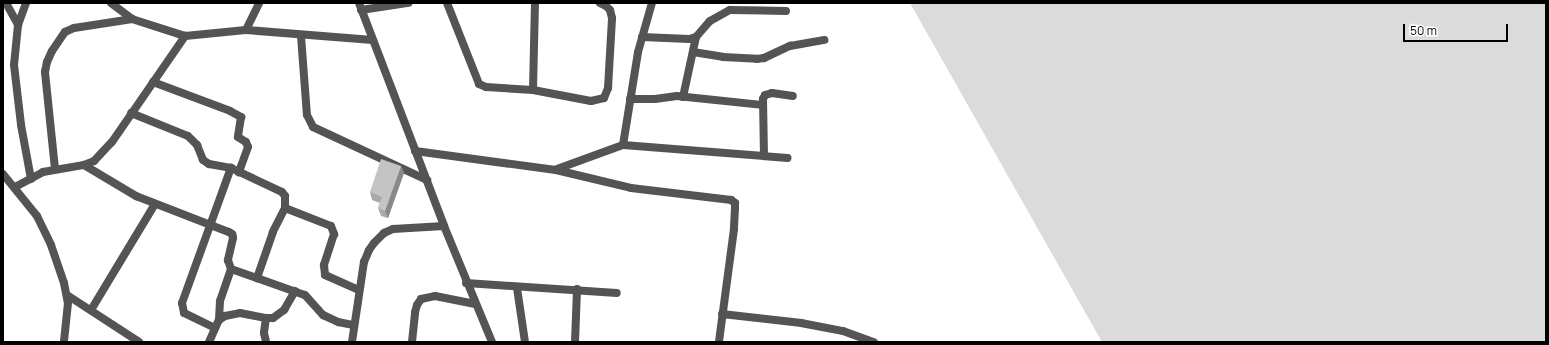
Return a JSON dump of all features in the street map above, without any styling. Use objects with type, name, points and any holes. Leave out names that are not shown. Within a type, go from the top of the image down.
[{"type":"street","points":[[6,3],[18,25]]},
{"type":"street","points":[[26,3],[18,25],[14,65],[21,125],[31,179]]},
{"type":"street","points":[[111,3],[132,19],[186,36],[246,30],[301,36],[373,40]]},
{"type":"street","points":[[246,30],[259,3]]},
{"type":"street","points":[[408,3],[360,7],[466,283],[492,342]]},
{"type":"street","points":[[447,3],[479,84],[486,87],[533,90],[591,101],[604,98],[608,88],[612,18],[610,10],[600,3]]},
{"type":"street","points":[[533,90],[535,3]]},
{"type":"street","points":[[623,145],[642,37],[652,3]]},
{"type":"street","points":[[683,97],[696,37],[710,21],[730,10],[786,11]]},
{"type":"street","points":[[55,169],[45,72],[47,62],[52,52],[65,32],[74,28],[132,19]]},
{"type":"street","points":[[15,187],[43,172],[84,165],[94,161],[104,152],[152,82],[186,36]]},
{"type":"street","points":[[301,36],[307,115],[313,127],[427,180]]},
{"type":"street","points":[[642,37],[682,40],[696,37]]},
{"type":"street","points":[[693,52],[723,57],[757,59],[764,58],[790,46],[824,40]]},
{"type":"street","points":[[152,82],[230,111],[241,117],[238,137],[246,142],[248,147],[235,170],[211,226],[190,279],[182,308],[184,313],[188,316],[217,324]]},
{"type":"street","points":[[764,156],[762,104],[765,95],[772,93],[793,96]]},
{"type":"street","points":[[630,99],[683,97],[762,104]]},
{"type":"street","points":[[131,113],[188,136],[197,145],[203,160],[209,164],[235,170],[282,192],[285,196],[285,208],[273,232],[257,278]]},
{"type":"street","points":[[556,170],[623,145],[787,158]]},
{"type":"street","points":[[416,151],[556,170],[631,188],[725,198],[734,203],[734,229],[722,314],[720,342]]},
{"type":"street","points":[[84,165],[126,191],[211,226],[224,229],[232,234],[233,238],[228,260],[231,269],[220,300],[217,324]]},
{"type":"street","points":[[3,174],[15,187],[46,233],[67,295],[68,315],[64,342]]},
{"type":"street","points":[[91,310],[155,204]]},
{"type":"street","points":[[285,208],[331,226],[334,234],[324,265],[325,275],[358,290]]},
{"type":"street","points":[[352,342],[358,290],[366,255],[374,243],[384,233],[393,229],[444,226]]},
{"type":"street","points":[[231,269],[306,295],[323,315],[332,320],[354,325]]},
{"type":"street","points":[[466,283],[518,288],[577,289],[617,293]]},
{"type":"street","points":[[518,288],[525,342]]},
{"type":"street","points":[[575,342],[577,289]]},
{"type":"street","points":[[208,342],[217,324],[225,316],[240,312],[266,318],[273,318],[284,310],[294,291]]},
{"type":"street","points":[[67,295],[139,342]]},
{"type":"street","points":[[412,342],[415,312],[421,299],[435,296],[475,304]]},
{"type":"street","points":[[722,314],[801,323],[843,332],[874,342]]},
{"type":"street","points":[[266,318],[264,333],[266,342]]},
{"type":"shaded area","points":[[910,3],[1546,3],[1546,342],[1102,342]]},
{"type":"building","points":[[381,159],[401,166],[385,211],[378,208],[382,197],[370,192]]}]
